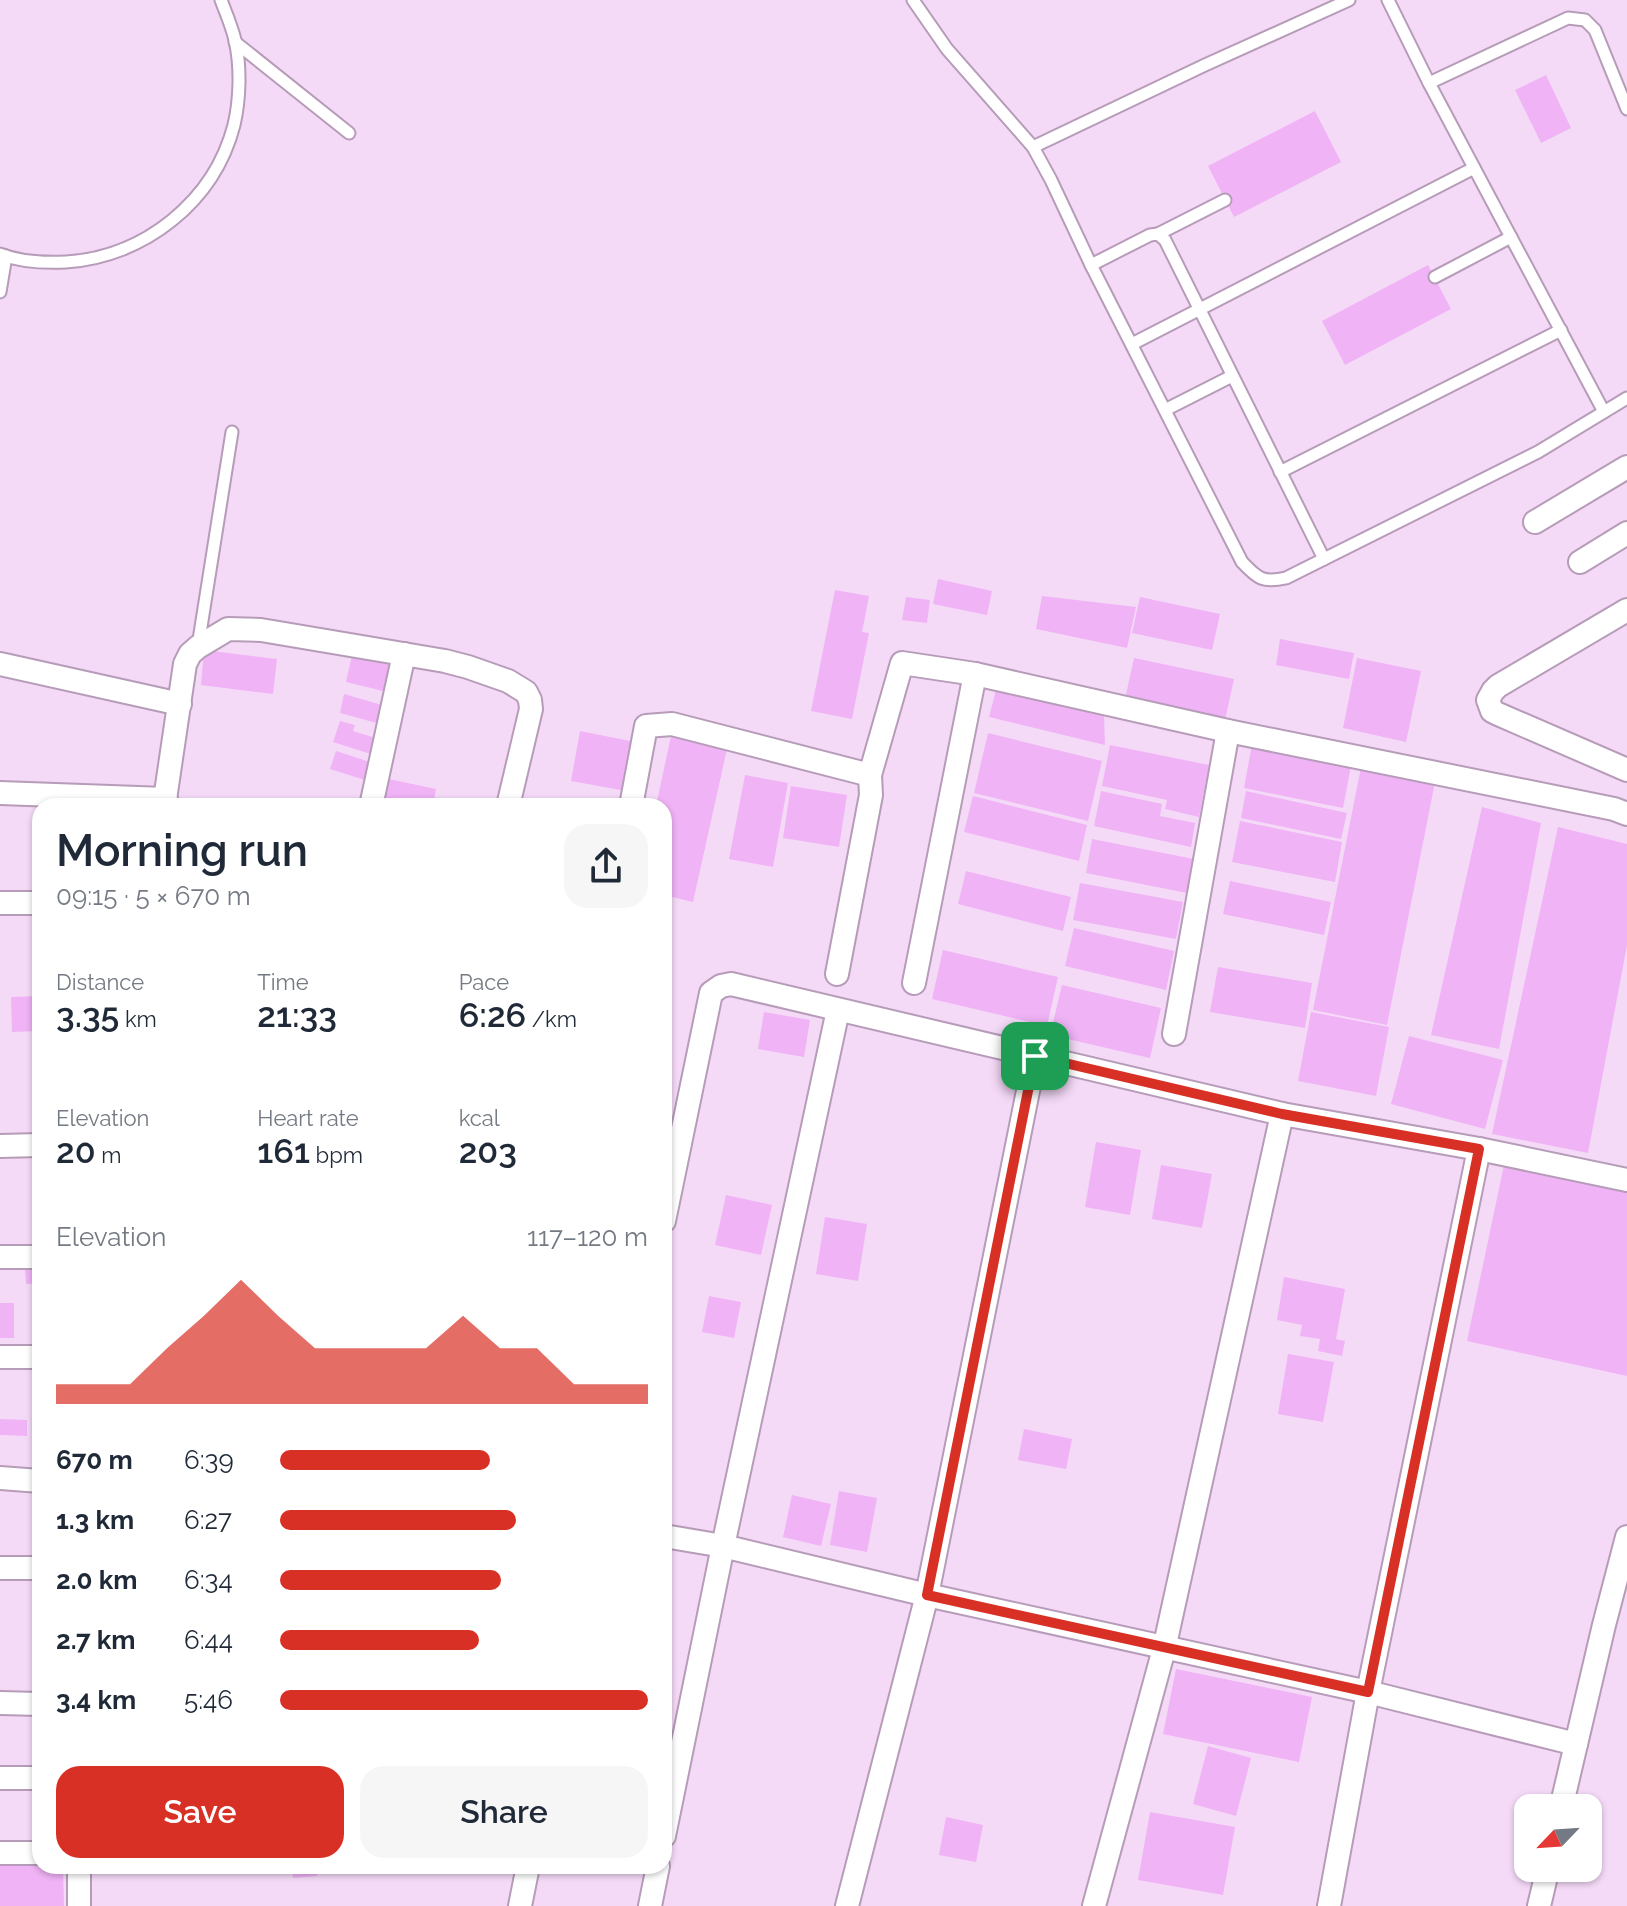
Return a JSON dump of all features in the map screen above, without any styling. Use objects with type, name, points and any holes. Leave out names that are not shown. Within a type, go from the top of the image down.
[{"type":"street","points":[[1535,522],[1627,467]]},
{"type":"street","points":[[1580,562],[1627,533]]},
{"type":"street","points":[[1627,610],[1498,686],[1488,700],[1492,711],[1627,770]]},
{"type":"street","points":[[166,798],[185,664],[198,647],[228,629],[261,630],[445,661],[508,681],[526,692],[531,709],[510,798]]},
{"type":"street","points":[[373,798],[404,654]]},
{"type":"street","points":[[837,974],[871,795],[870,775],[902,663],[975,674],[1228,731],[1627,814]]},
{"type":"street","points":[[0,664],[180,704]]},
{"type":"street","points":[[914,983],[975,674]]},
{"type":"street","points":[[632,798],[646,726],[672,724],[870,775]]},
{"type":"street","points":[[1174,1034],[1228,731]]},
{"type":"street","points":[[0,793],[82,798]]},
{"type":"street","points":[[0,903],[32,903]]},
{"type":"street","points":[[672,1182],[711,993],[731,984],[1282,1114],[1479,1149],[1627,1180]]},
{"type":"street","points":[[672,1797],[838,1010]]},
{"type":"street","points":[[847,1906],[927,1595],[1035,1056]]},
{"type":"street","points":[[1094,1906],[1164,1649],[1282,1114]]},
{"type":"street","points":[[0,1146],[32,1145]]},
{"type":"street","points":[[1329,1906],[1368,1692],[1479,1149]]},
{"type":"street","points":[[0,1257],[32,1257]]},
{"type":"street","points":[[0,1357],[32,1357]]},
{"type":"street","points":[[0,1478],[32,1480]]},
{"type":"street","points":[[672,1537],[723,1546],[1164,1649],[1368,1692],[1576,1744]]},
{"type":"street","points":[[1564,1794],[1627,1537]]},
{"type":"street","points":[[0,1568],[32,1568]]},
{"type":"street","points":[[0,1703],[32,1704]]},
{"type":"street","points":[[0,1778],[32,1778]]},
{"type":"street","points":[[0,1853],[32,1853]]},
{"type":"street","points":[[79,1874],[79,1906]]},
{"type":"street","points":[[520,1906],[526,1874]]},
{"type":"street","points":[[650,1906],[656,1874]]},
{"type":"street","points":[[1539,1906],[1545,1882]]},
{"type":"lane","points":[[0,292],[3,255],[47,263],[89,260],[129,248],[165,228],[195,199],[219,164],[234,125],[239,84],[235,42],[221,0]]},
{"type":"lane","points":[[913,0],[947,49],[1033,147],[1242,562],[1254,575],[1268,581],[1286,578],[1538,452],[1627,398]]},
{"type":"lane","points":[[1033,147],[1349,0]]},
{"type":"lane","points":[[1388,0],[1604,412]]},
{"type":"lane","points":[[1429,83],[1568,18],[1585,20],[1595,30],[1627,109]]},
{"type":"lane","points":[[235,42],[349,133]]},
{"type":"lane","points":[[1132,344],[1474,168]]},
{"type":"lane","points":[[1091,265],[1225,200]]},
{"type":"lane","points":[[1158,234],[1165,240],[1324,559]]},
{"type":"lane","points":[[1435,277],[1511,237]]},
{"type":"lane","points":[[1280,472],[1561,330]]},
{"type":"lane","points":[[1165,410],[1232,376]]},
{"type":"lane","points":[[198,647],[232,432]]},
{"type":"building","points":[[1546,75],[1571,128],[1541,143],[1515,90]]},
{"type":"building","points":[[1315,111],[1341,162],[1234,217],[1208,166]]},
{"type":"building","points":[[1428,265],[1451,309],[1345,365],[1322,321]]},
{"type":"building","points":[[938,579],[992,591],[987,615],[933,604]]},
{"type":"building","points":[[835,590],[869,596],[862,632],[869,633],[852,719],[811,711]]},
{"type":"building","points":[[1042,596],[1136,607],[1127,648],[1036,629]]},
{"type":"building","points":[[906,597],[930,600],[927,623],[902,620]]},
{"type":"building","points":[[1140,597],[1220,614],[1212,650],[1132,633]]},
{"type":"building","points":[[1280,639],[1354,653],[1349,679],[1276,665]]},
{"type":"building","points":[[204,650],[277,659],[273,694],[201,685]]},
{"type":"building","points":[[353,651],[394,661],[387,692],[346,682]]},
{"type":"building","points":[[1134,658],[1234,679],[1225,720],[1125,699]]},
{"type":"building","points":[[1357,658],[1421,671],[1406,742],[1343,728]]},
{"type":"building","points":[[996,690],[1104,716],[1105,745],[989,717]]},
{"type":"building","points":[[344,694],[389,707],[384,725],[340,713]]},
{"type":"building","points":[[340,721],[355,725],[353,731],[382,740],[377,756],[333,742]]},
{"type":"building","points":[[580,731],[635,742],[626,791],[571,781]]},
{"type":"building","points":[[988,733],[1102,761],[1088,821],[974,793]]},
{"type":"building","points":[[671,736],[727,749],[693,902],[672,897],[672,798],[658,798]]},
{"type":"building","points":[[1252,744],[1351,766],[1343,808],[1244,788]]},
{"type":"building","points":[[1110,745],[1209,765],[1199,817],[1165,809],[1167,800],[1102,786]]},
{"type":"building","points":[[336,751],[373,763],[368,781],[330,769]]},
{"type":"building","points":[[1362,762],[1436,777],[1387,1025],[1313,1010]]},
{"type":"building","points":[[745,775],[788,783],[773,867],[729,859]]},
{"type":"building","points":[[389,779],[436,789],[434,798],[385,798]]},
{"type":"building","points":[[791,786],[847,795],[839,847],[783,838]]},
{"type":"building","points":[[1101,791],[1162,804],[1160,816],[1195,823],[1191,847],[1094,826]]},
{"type":"building","points":[[1246,791],[1347,813],[1341,839],[1241,818]]},
{"type":"building","points":[[973,796],[1087,825],[1079,861],[964,832]]},
{"type":"building","points":[[1482,807],[1541,823],[1499,1049],[1431,1035]]},
{"type":"building","points":[[1240,821],[1342,842],[1335,882],[1232,862]]},
{"type":"building","points":[[1558,827],[1627,844],[1627,945],[1588,1153],[1492,1134]]},
{"type":"building","points":[[1092,839],[1194,859],[1187,893],[1086,873]]},
{"type":"building","points":[[966,871],[1071,897],[1063,931],[958,904]]},
{"type":"building","points":[[1230,881],[1331,902],[1324,935],[1223,914]]},
{"type":"building","points":[[1080,883],[1183,902],[1176,939],[1073,920]]},
{"type":"building","points":[[1074,928],[1174,951],[1166,990],[1065,966]]},
{"type":"building","points":[[943,950],[1058,977],[1047,1026],[932,999]]},
{"type":"building","points":[[1218,967],[1312,983],[1305,1028],[1210,1012]]},
{"type":"building","points":[[1062,985],[1161,1008],[1150,1058],[1050,1035]]},
{"type":"building","points":[[32,996],[32,1031],[12,1032],[11,997]]},
{"type":"building","points":[[764,1012],[810,1020],[804,1057],[758,1049]]},
{"type":"building","points":[[1311,1012],[1389,1027],[1376,1096],[1298,1081]]},
{"type":"building","points":[[1409,1036],[1503,1060],[1485,1129],[1391,1104]]},
{"type":"building","points":[[1096,1142],[1141,1150],[1130,1215],[1085,1207]]},
{"type":"building","points":[[1505,1160],[1627,1186],[1627,1376],[1467,1341]]},
{"type":"building","points":[[1161,1165],[1212,1174],[1202,1228],[1152,1219]]},
{"type":"building","points":[[726,1195],[772,1205],[761,1255],[715,1245]]},
{"type":"building","points":[[825,1217],[867,1224],[858,1281],[816,1274]]},
{"type":"building","points":[[25,1270],[32,1270],[32,1284],[26,1284]]},
{"type":"building","points":[[1284,1277],[1345,1289],[1336,1339],[1345,1341],[1342,1356],[1318,1351],[1320,1339],[1300,1336],[1302,1325],[1277,1320]]},
{"type":"building","points":[[709,1296],[741,1302],[734,1338],[702,1332]]},
{"type":"building","points":[[0,1303],[14,1303],[14,1338],[0,1338]]},
{"type":"building","points":[[1288,1354],[1334,1362],[1323,1422],[1278,1414]]},
{"type":"building","points":[[0,1419],[27,1420],[27,1436],[0,1435]]},
{"type":"building","points":[[1024,1429],[1072,1439],[1066,1469],[1018,1460]]},
{"type":"building","points":[[839,1491],[877,1498],[867,1552],[830,1545]]},
{"type":"building","points":[[792,1495],[831,1504],[821,1546],[783,1537]]},
{"type":"building","points":[[1176,1669],[1312,1697],[1299,1762],[1163,1734]]},
{"type":"building","points":[[1208,1746],[1251,1758],[1236,1816],[1193,1804]]},
{"type":"building","points":[[1150,1812],[1235,1827],[1223,1895],[1138,1880]]},
{"type":"building","points":[[946,1817],[983,1825],[976,1862],[939,1855]]},
{"type":"building","points":[[32,1859],[32,1874],[63,1874],[64,1906],[0,1906],[0,1860]]},
{"type":"building","points":[[293,1874],[317,1874],[317,1876],[293,1878]]},
{"type":"route","points":[[1035,1056],[1282,1114],[1479,1149],[1368,1692],[927,1595],[1035,1056]]}]
